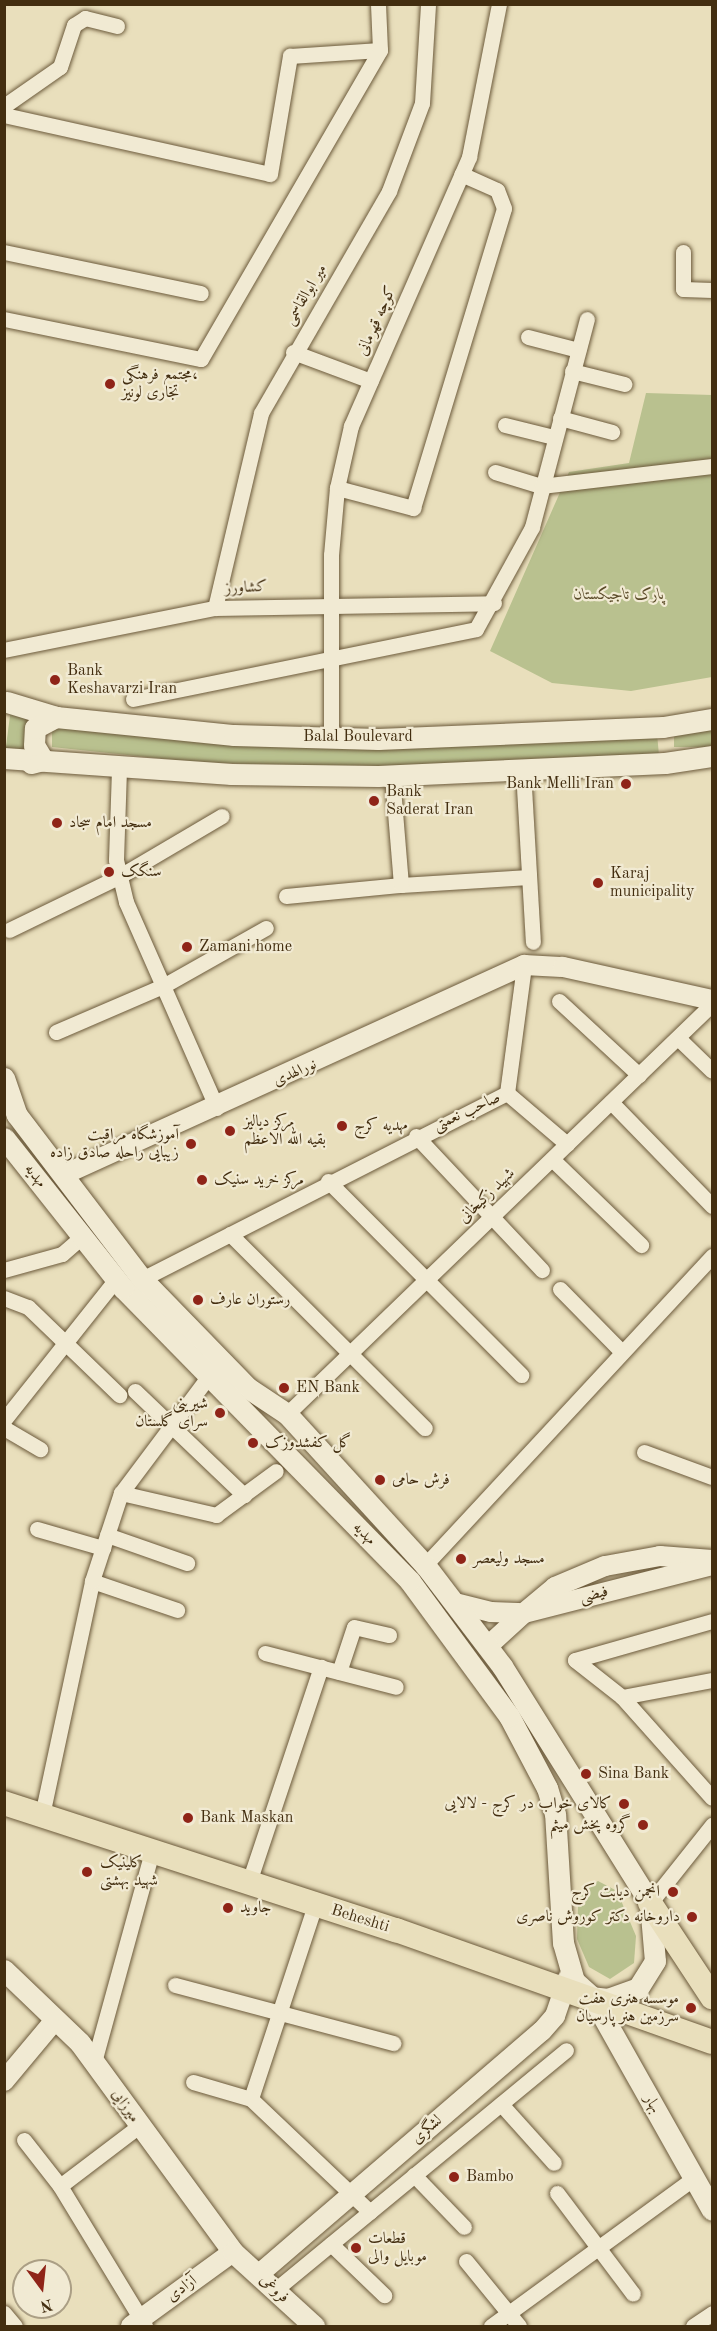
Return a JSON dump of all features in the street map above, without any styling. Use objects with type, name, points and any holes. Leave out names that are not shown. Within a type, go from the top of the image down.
[{"type":"main road","name":"Balal Boulevard","points":[[5,702],[56,717],[234,735],[331,738],[663,727],[712,719]]},
{"type":"main road","points":[[43,760],[33,735],[56,717]]},
{"type":"main road","points":[[4,758],[119,769],[392,776],[523,770],[712,756]]},
{"type":"main road","points":[[4,770],[43,760]]},
{"type":"main road","name":"مهدیه","points":[[4,1078],[17,1115],[142,1279],[248,1388],[287,1414],[424,1565],[488,1646],[650,1903]]},
{"type":"main road","name":"مهدیه","points":[[4,1138],[117,1279],[208,1377],[410,1581],[510,1716],[553,1806],[568,1979]]},
{"type":"main road","name":"Beheshti","points":[[4,1803],[315,1905],[568,1979],[592,1996],[712,2042]]},
{"type":"main road","points":[[592,1996],[624,1996],[649,1976],[658,1942],[650,1903]]},
{"type":"main road","points":[[650,1903],[712,1996]]},
{"type":"main road","name":"میرزایی","points":[[4,1970],[94,2062],[233,2252]]},
{"type":"main road","name":"بهار","points":[[592,1996],[712,2210]]},
{"type":"main road","name":"فروغی","points":[[233,2252],[314,2326]]},
{"type":"street","points":[[4,320],[201,358],[380,50],[378,4]]},
{"type":"street","name":"میر ابوالقاسمی","points":[[215,608],[261,413],[293,352],[389,191],[422,103],[428,4]]},
{"type":"street","name":"کوچه قهرمانی","points":[[331,738],[331,602],[337,488],[351,426],[462,174],[499,4]]},
{"type":"street","points":[[4,106],[60,67],[74,25],[85,18],[117,26]]},
{"type":"street","points":[[4,115],[270,174],[277,112],[290,56],[380,50]]},
{"type":"street","points":[[337,488],[413,508],[504,208],[498,190],[462,174]]},
{"type":"street","points":[[4,252],[201,293]]},
{"type":"street","points":[[683,252],[683,289],[712,290]]},
{"type":"street","points":[[133,699],[476,629],[494,603],[532,527],[587,319]]},
{"type":"street","points":[[528,338],[578,350]]},
{"type":"street","points":[[293,352],[371,381]]},
{"type":"street","points":[[572,371],[624,384]]},
{"type":"street","points":[[560,418],[612,432]]},
{"type":"street","points":[[505,425],[554,437]]},
{"type":"street","points":[[495,472],[541,486],[712,465]]},
{"type":"street","name":"کشاورز","points":[[4,650],[215,608],[331,602],[494,603]]},
{"type":"street","points":[[119,769],[120,876],[163,986],[217,1108]]},
{"type":"street","points":[[523,770],[533,942]]},
{"type":"street","points":[[392,776],[401,885]]},
{"type":"street","points":[[9,930],[120,876],[222,816]]},
{"type":"street","points":[[286,896],[401,885],[529,877]]},
{"type":"street","points":[[56,1032],[163,986],[267,928]]},
{"type":"street","points":[[524,965],[563,967],[712,1000]]},
{"type":"street","name":"صاحب نعمتی","points":[[142,1279],[416,1136],[507,1093],[524,965]]},
{"type":"street","name":"نورالهدی","points":[[63,1175],[217,1108],[524,965]]},
{"type":"street","points":[[559,1001],[639,1075]]},
{"type":"street","name":"شهید زکیخانی","points":[[287,1414],[712,1004]]},
{"type":"street","points":[[678,1038],[712,1071]]},
{"type":"street","points":[[507,1093],[567,1144]]},
{"type":"street","points":[[611,1102],[712,1206]]},
{"type":"street","points":[[416,1136],[542,1270]]},
{"type":"street","points":[[552,1159],[641,1245]]},
{"type":"street","points":[[328,1181],[428,1278],[521,1375]]},
{"type":"street","points":[[230,1234],[347,1356],[425,1428]]},
{"type":"street","points":[[4,1270],[62,1254],[83,1236]]},
{"type":"street","points":[[424,1565],[712,1256]]},
{"type":"street","points":[[4,1420],[117,1279]]},
{"type":"street","points":[[560,1289],[622,1352]]},
{"type":"street","points":[[4,1298],[28,1307],[67,1341],[119,1395]]},
{"type":"street","points":[[42,1815],[93,1581],[121,1493],[208,1377]]},
{"type":"street","points":[[135,1391],[244,1495]]},
{"type":"street","points":[[4,1428],[40,1449]]},
{"type":"street","points":[[644,1452],[712,1477]]},
{"type":"street","points":[[121,1493],[216,1515],[276,1470]]},
{"type":"street","points":[[37,1529],[105,1541],[187,1563]]},
{"type":"street","points":[[454,1603],[491,1612],[524,1612],[555,1587],[605,1566],[660,1556],[712,1560]]},
{"type":"street","name":"فیضی","points":[[488,1646],[524,1612],[712,1565]]},
{"type":"street","points":[[93,1581],[177,1610]]},
{"type":"street","points":[[712,1621],[575,1660],[622,1697],[712,1798]]},
{"type":"street","points":[[339,1672],[354,1627],[389,1635]]},
{"type":"street","points":[[266,1653],[396,1687]]},
{"type":"street","points":[[249,1882],[321,1667]]},
{"type":"street","points":[[622,1697],[712,1680]]},
{"type":"street","points":[[650,1903],[712,1824]]},
{"type":"street","points":[[94,2062],[152,1851]]},
{"type":"street","points":[[251,2101],[315,1905]]},
{"type":"street","name":"لشگری","points":[[258,2275],[542,2031],[568,1979]]},
{"type":"street","points":[[175,1985],[279,2015],[393,2043]]},
{"type":"street","points":[[4,2081],[55,2020]]},
{"type":"street","points":[[275,2290],[566,2050]]},
{"type":"street","points":[[193,2082],[251,2101],[370,2212]]},
{"type":"street","points":[[501,2104],[554,2163]]},
{"type":"street","points":[[60,2186],[139,2126]]},
{"type":"street","points":[[24,2140],[60,2186],[139,2324]]},
{"type":"street","points":[[414,2175],[464,2227]]},
{"type":"street","points":[[491,2326],[694,2178]]},
{"type":"street","points":[[556,2193],[633,2294]]},
{"type":"street","points":[[331,2244],[384,2295]]},
{"type":"street","name":"آزادی","points":[[139,2324],[233,2252]]},
{"type":"street","points":[[466,2261],[519,2326]]},
{"type":"street","points":[[4,2313],[15,2326]]},
{"type":"street","points":[[693,2326],[712,2313]]},
{"type":"green space","name":"پارک تاجیکستان","points":[[646,393],[712,395],[712,677],[631,691],[552,683],[490,651],[569,472],[629,463]]},
{"type":"green space","points":[[11,708],[45,718],[36,757],[5,754]]},
{"type":"green space","points":[[674,725],[712,725],[712,747],[674,747]]},
{"type":"green space","points":[[52,729],[657,734],[659,755],[360,768],[194,762],[52,747]]},
{"type":"green space","points":[[598,1881],[617,1891],[636,1936],[634,1963],[610,1979],[589,1967],[577,1939],[578,1905],[584,1890]]},
{"type":"place","name":"مجتمع فرهنگی، تجاری لونیز","points":[[110,384]]},
{"type":"place","name":"Bank Keshavarzi Iran","points":[[55,680]]},
{"type":"place","name":"Bank Melli Iran","points":[[626,784]]},
{"type":"place","name":"Bank Saderat Iran","points":[[374,801]]},
{"type":"place","name":"مسجد امام سجاد","points":[[57,823]]},
{"type":"place","name":"سنگک","points":[[109,872]]},
{"type":"place","name":"Karaj municipality","points":[[598,883]]},
{"type":"place","name":"Zamani home","points":[[187,947]]},
{"type":"place","name":"مهدیه کرج","points":[[342,1126]]},
{"type":"place","name":"مرکز دیالیز بقیه الله الاعظم","points":[[230,1131]]},
{"type":"place","name":"آموزشگاه مراقبت زیبایی راحله صادق زاده","points":[[191,1144]]},
{"type":"place","name":"مرکز خرید سنیک","points":[[202,1180]]},
{"type":"place","name":"رستوران عارف","points":[[198,1300]]},
{"type":"place","name":"EN Bank","points":[[284,1388]]},
{"type":"place","name":"شیرینی سرای گلستان","points":[[220,1413]]},
{"type":"place","name":"گل کفشدوزک","points":[[253,1443]]},
{"type":"place","name":"فرش حامی","points":[[380,1480]]},
{"type":"place","name":"مسجد ولیعصر","points":[[461,1559]]},
{"type":"place","name":"Sina Bank","points":[[586,1774]]},
{"type":"place","name":"کالای خواب در کرج - لالایی","points":[[624,1804]]},
{"type":"place","name":"Bank Maskan","points":[[188,1818]]},
{"type":"place","name":"گروه پخش میثم","points":[[643,1825]]},
{"type":"place","name":"کلینیک شهید بهشتی","points":[[87,1872]]},
{"type":"place","name":"انجمن دیابت کرج","points":[[673,1892]]},
{"type":"place","name":"جاوید","points":[[228,1908]]},
{"type":"place","name":"داروخانه دکتر کوروش ناصری","points":[[692,1917]]},
{"type":"place","name":"موسسه هنری هفت سرزمین هنر پارسیان","points":[[691,2008]]},
{"type":"place","name":"Bambo","points":[[454,2177]]},
{"type":"place","name":"قطعات موبایل والی","points":[[356,2248]]}]
